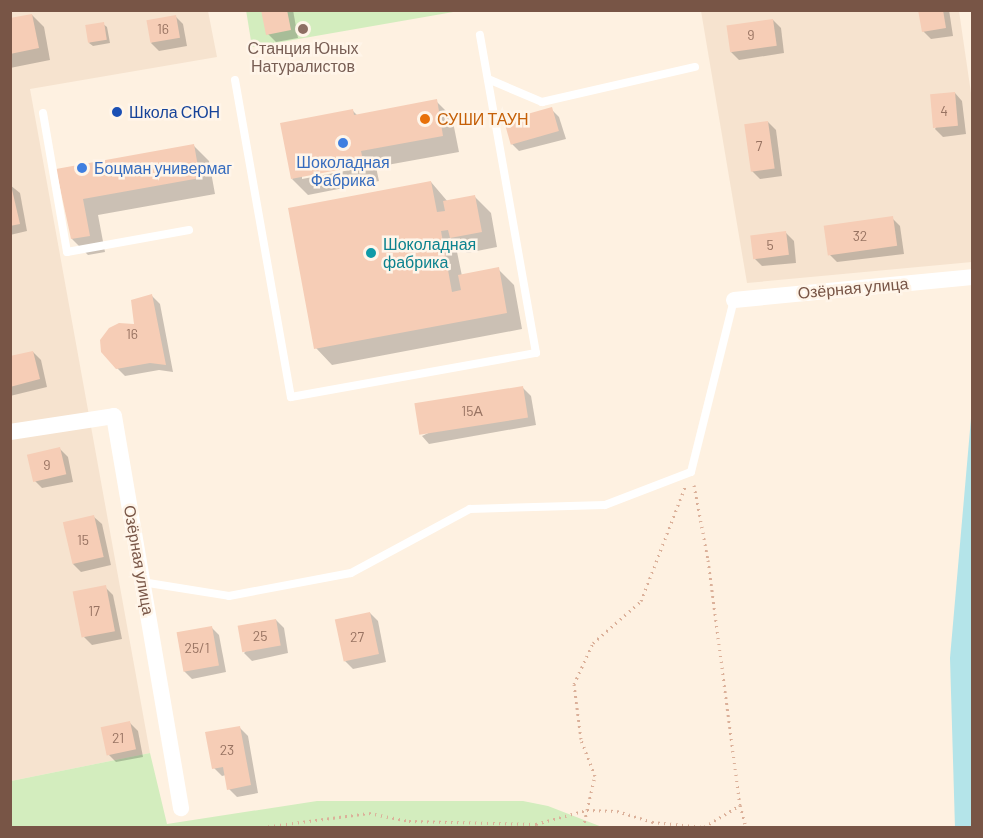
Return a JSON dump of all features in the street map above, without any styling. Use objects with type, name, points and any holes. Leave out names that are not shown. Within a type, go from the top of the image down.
[{"type":"street","name":"Озёрная улица","points":[[734,300],[972,277]]},
{"type":"street","name":"Озёрная улица","points":[[10,432],[114,416],[181,808]]},
{"type":"lane","points":[[235,80],[291,397],[536,353],[480,35]]},
{"type":"lane","points":[[488,79],[542,102],[695,67]]},
{"type":"lane","points":[[43,113],[68,252],[189,230]]},
{"type":"lane","points":[[142,582],[230,596],[351,573],[470,509],[605,505],[691,472],[734,300]]},
{"type":"path","points":[[691,472],[708,560],[740,805],[746,828]]},
{"type":"path","points":[[583,828],[595,776],[580,739],[574,684],[593,643],[641,601],[691,472]]},
{"type":"path","points":[[256,828],[369,813],[409,821],[536,825],[587,810],[617,812],[652,822],[704,827],[740,805]]},
{"type":"shaded area","points":[[11,11],[208,11],[217,57],[30,89],[150,753],[11,781]]},
{"type":"shaded area","points":[[701,11],[959,11],[972,100],[972,262],[747,283]]},
{"type":"green space","name":"Станция Юных Натуралистов","points":[[246,10],[459,11],[252,47]]},
{"type":"green space","points":[[150,753],[167,824],[317,801],[523,801],[548,806],[602,827],[11,827],[11,781]]},
{"type":"water","points":[[972,407],[972,827],[955,828],[950,658]]},
{"type":"building","points":[[261,10],[287,10],[291,30],[266,35]]},
{"type":"building","points":[[918,10],[943,10],[946,28],[922,32]]},
{"type":"building","points":[[32,14],[39,48],[10,54],[10,18]]},
{"type":"building","points":[[176,15],[180,38],[150,43],[146,20]]},
{"type":"building","points":[[773,19],[777,46],[730,52],[726,26]]},
{"type":"building","points":[[104,22],[107,40],[88,43],[85,25]]},
{"type":"building","points":[[955,92],[958,126],[933,128],[930,94]]},
{"type":"building","name":"Шоколадная Фабрика","points":[[437,99],[443,136],[361,151],[364,165],[291,179],[280,123],[353,109],[354,115]]},
{"type":"building","points":[[552,107],[559,131],[511,145],[504,121]]},
{"type":"building","points":[[768,121],[775,169],[751,172],[744,124]]},
{"type":"building","points":[[194,144],[200,178],[83,199],[90,236],[71,239],[56,169]]},
{"type":"building","points":[[10,181],[20,224],[10,226]]},
{"type":"building","name":"Шоколадная фабрика","points":[[431,181],[437,212],[445,211],[443,201],[475,195],[482,232],[450,238],[448,230],[441,231],[452,292],[461,290],[458,275],[499,267],[507,313],[314,349],[288,208]]},
{"type":"building","points":[[893,216],[897,246],[828,255],[824,226]]},
{"type":"building","points":[[786,231],[789,255],[753,259],[750,235]]},
{"type":"building","points":[[152,294],[166,365],[150,363],[116,369],[101,352],[100,340],[109,328],[119,323],[134,324],[131,300]]},
{"type":"building","points":[[33,351],[40,379],[10,387],[10,356]]},
{"type":"building","points":[[523,386],[528,418],[419,435],[414,403]]},
{"type":"building","points":[[60,447],[66,474],[33,482],[27,455]]},
{"type":"building","points":[[94,515],[104,557],[72,564],[63,522]]},
{"type":"building","points":[[106,585],[115,631],[82,638],[73,591]]},
{"type":"building","points":[[370,612],[379,654],[344,662],[335,619]]},
{"type":"building","points":[[276,619],[281,646],[242,652],[238,626]]},
{"type":"building","points":[[212,626],[219,665],[183,672],[177,632]]},
{"type":"building","points":[[130,721],[136,749],[107,756],[101,727]]},
{"type":"building","points":[[240,726],[251,785],[227,790],[223,767],[212,769],[205,732]]},
{"type":"place","name":"Станция Юных Натуралистов","points":[[303,29]]},
{"type":"place","name":"Школа СЮН","points":[[117,112]]},
{"type":"place","name":"СУШИ ТАУН","points":[[425,119]]},
{"type":"place","name":"Шоколадная Фабрика","points":[[343,143]]},
{"type":"place","name":"Боцман универмаг","points":[[82,168]]},
{"type":"place","name":"Шоколадная фабрика","points":[[371,253]]}]
